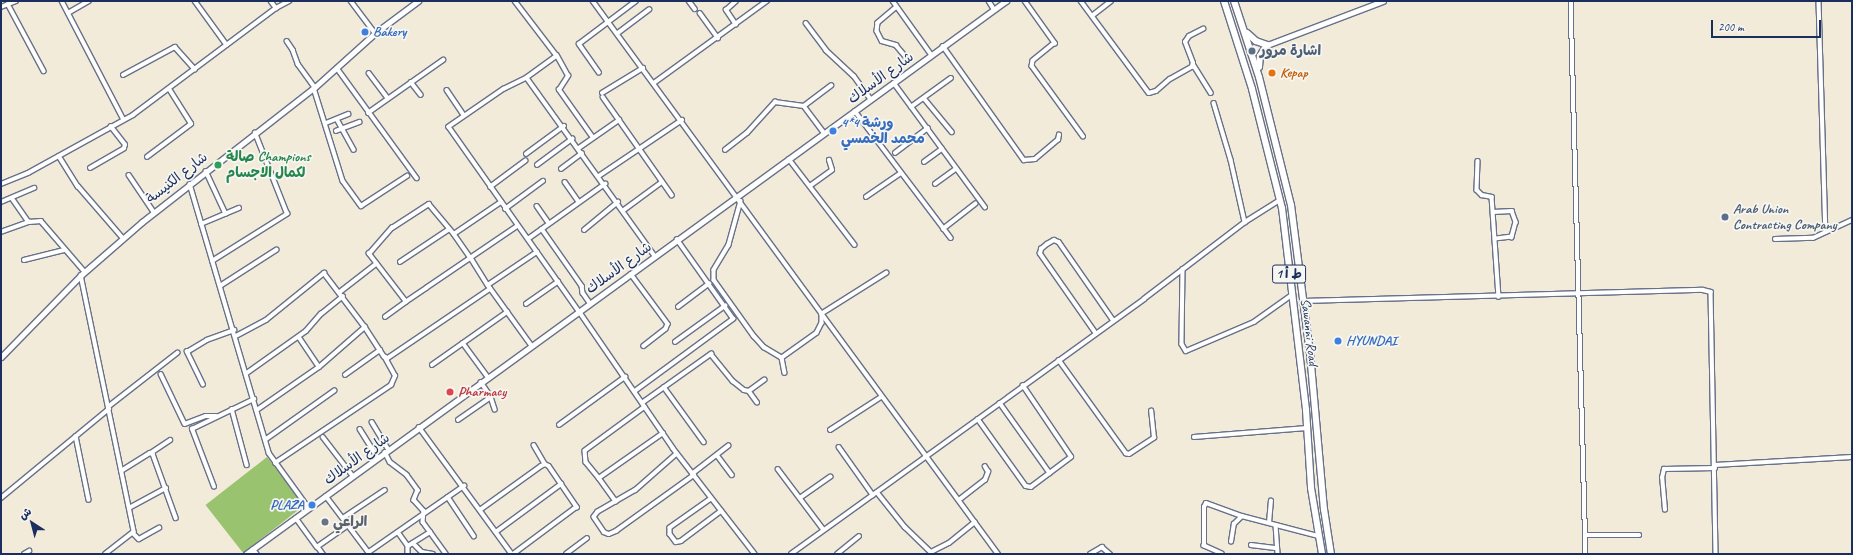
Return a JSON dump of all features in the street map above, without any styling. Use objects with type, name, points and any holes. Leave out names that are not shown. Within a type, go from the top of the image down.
[{"type":"highway","name":"Sawanni Road","points":[[1224,1],[1250,82],[1280,200],[1307,428],[1307,454],[1318,536],[1322,554]]},
{"type":"highway","name":"Sawanni Road","points":[[1234,1],[1245,30],[1259,77],[1294,227],[1324,509],[1331,554]]},
{"type":"highway","points":[[1245,30],[1256,41],[1267,45],[1258,58],[1259,77]]},
{"type":"highway","points":[[1284,227],[1294,227]]},
{"type":"highway","points":[[1286,246],[1290,244],[1296,248]]},
{"type":"main road","name":"شارع الكنيسة","points":[[1,357],[83,274],[123,238],[206,170],[314,88],[375,33],[418,1]]},
{"type":"main road","points":[[1267,45],[1383,1]]},
{"type":"street","points":[[1,7],[16,1]]},
{"type":"street","points":[[62,1],[124,120]]},
{"type":"street","points":[[68,13],[89,1]]},
{"type":"street","points":[[195,1],[226,45]]},
{"type":"street","points":[[271,1],[276,8]]},
{"type":"street","points":[[1,184],[59,156],[124,120],[169,89],[276,8],[289,1]]},
{"type":"street","points":[[352,1],[375,33]]},
{"type":"street","points":[[515,1],[556,56],[568,76],[559,90],[592,138]]},
{"type":"street","points":[[593,1],[738,196],[881,397],[998,554]]},
{"type":"street","points":[[599,73],[579,44],[636,1]]},
{"type":"street","points":[[689,1],[695,9]]},
{"type":"street","points":[[736,1],[726,10],[736,25]]},
{"type":"street","points":[[654,83],[736,25],[767,1]]},
{"type":"street","points":[[892,1],[931,54]]},
{"type":"street","points":[[989,1],[994,9]]},
{"type":"street","name":"شارع الأسلاك","points":[[246,554],[790,159],[931,54],[1006,1]]},
{"type":"street","points":[[1025,1],[1056,43],[1035,60],[1032,66],[1083,136]]},
{"type":"street","points":[[1081,1],[1149,93],[1156,91],[1193,64]]},
{"type":"street","points":[[1092,16],[1111,1]]},
{"type":"street","points":[[1571,1],[1586,554]]},
{"type":"street","points":[[1819,1],[1826,232]]},
{"type":"street","points":[[8,4],[44,72]]},
{"type":"street","points":[[897,7],[878,23],[877,31],[882,42],[896,45],[906,57]]},
{"type":"street","points":[[618,33],[649,10]]},
{"type":"street","points":[[700,13],[718,38]]},
{"type":"street","points":[[806,23],[826,50],[854,76],[871,99]]},
{"type":"street","points":[[1203,29],[1189,36],[1185,42],[1193,64],[1211,93]]},
{"type":"street","points":[[287,41],[294,50],[298,64],[314,88],[343,181],[361,206],[407,176]]},
{"type":"street","points":[[943,46],[1024,160],[1034,159],[1058,140],[1059,135]]},
{"type":"street","points":[[123,75],[175,47],[195,69]]},
{"type":"street","points":[[556,56],[527,78],[515,82],[464,115],[449,127],[449,130],[580,311],[677,454],[755,554]]},
{"type":"street","points":[[368,113],[443,60]]},
{"type":"street","points":[[337,68],[368,113],[417,178]]},
{"type":"street","points":[[642,68],[603,95],[672,195]]},
{"type":"street","points":[[369,72],[388,98]]},
{"type":"street","points":[[527,78],[564,126],[655,256]]},
{"type":"street","points":[[911,107],[951,78]]},
{"type":"street","points":[[411,82],[421,95]]},
{"type":"street","points":[[894,83],[985,207]]},
{"type":"street","points":[[725,150],[748,133],[775,102],[804,106],[831,86]]},
{"type":"street","points":[[147,156],[191,124],[169,89]]},
{"type":"street","points":[[447,90],[464,115]]},
{"type":"street","points":[[924,98],[952,132]]},
{"type":"street","points":[[1214,103],[1231,160],[1246,222]]},
{"type":"street","points":[[804,106],[824,133]]},
{"type":"street","points":[[855,111],[950,238]]},
{"type":"street","points":[[326,123],[337,120],[348,114]]},
{"type":"street","points":[[337,120],[354,150]]},
{"type":"street","points":[[579,148],[619,120]]},
{"type":"street","points":[[599,176],[639,147],[682,120]]},
{"type":"street","points":[[336,131],[359,122]]},
{"type":"street","points":[[526,154],[564,126]]},
{"type":"street","points":[[90,168],[124,148],[125,145],[111,127]]},
{"type":"street","points":[[895,153],[928,128]]},
{"type":"street","points":[[212,261],[287,214],[255,133]]},
{"type":"street","points":[[537,165],[572,139]]},
{"type":"street","points":[[924,162],[942,149]]},
{"type":"street","points":[[561,169],[582,153]]},
{"type":"street","points":[[59,156],[78,186],[123,238]]},
{"type":"street","points":[[790,159],[855,245]]},
{"type":"street","points":[[810,186],[832,170],[829,160]]},
{"type":"street","points":[[490,187],[525,161]]},
{"type":"street","points":[[1478,161],[1477,190],[1482,195],[1492,197],[1499,297]]},
{"type":"street","points":[[935,184],[956,169]]},
{"type":"street","points":[[206,170],[226,214]]},
{"type":"street","points":[[866,197],[901,173]]},
{"type":"street","points":[[129,175],[154,212]]},
{"type":"street","points":[[505,209],[543,181]]},
{"type":"street","points":[[565,182],[580,202]]},
{"type":"street","points":[[624,210],[662,182]]},
{"type":"street","points":[[190,184],[247,373],[265,440],[275,463],[309,508]]},
{"type":"street","points":[[528,239],[605,184]]},
{"type":"street","points":[[1,202],[34,188]]},
{"type":"street","points":[[12,198],[29,222]]},
{"type":"street","points":[[791,554],[1114,321],[1246,222],[1280,200]]},
{"type":"street","points":[[741,201],[729,244],[714,270],[714,280],[754,336],[764,347],[782,358],[785,373]]},
{"type":"street","points":[[454,234],[501,202]]},
{"type":"street","points":[[584,230],[618,202]]},
{"type":"street","points":[[944,229],[975,204]]},
{"type":"street","points":[[406,302],[368,252],[392,228],[425,205],[430,205],[448,230],[454,234],[489,287],[532,346]]},
{"type":"street","points":[[537,206],[549,223]]},
{"type":"street","points":[[201,224],[239,208]]},
{"type":"street","points":[[1493,212],[1512,211],[1516,222],[1512,237],[1495,240]]},
{"type":"street","points":[[1775,239],[1813,238],[1852,220]]},
{"type":"street","points":[[1,232],[29,222],[42,221],[83,274],[134,534],[139,539],[159,528]]},
{"type":"street","points":[[385,317],[518,226]]},
{"type":"street","points":[[542,229],[582,286],[583,293],[590,303]]},
{"type":"street","points":[[400,262],[448,230]]},
{"type":"street","points":[[635,391],[732,319],[677,240]]},
{"type":"street","points":[[1096,334],[1040,254],[1041,249],[1047,244],[1054,240],[1059,242],[1114,321]]},
{"type":"street","points":[[24,260],[64,250]]},
{"type":"street","points":[[220,286],[276,250]]},
{"type":"street","points":[[384,356],[388,358],[537,252]]},
{"type":"street","points":[[340,292],[376,264]]},
{"type":"street","points":[[1183,269],[1182,344],[1186,351],[1254,322],[1292,295]]},
{"type":"street","points":[[236,336],[266,320],[324,273],[340,292],[365,327],[395,376],[393,383],[275,463]]},
{"type":"street","points":[[631,274],[668,324],[666,329],[644,346]]},
{"type":"street","points":[[822,314],[887,274]]},
{"type":"street","points":[[526,304],[558,282]]},
{"type":"street","points":[[678,307],[709,284]]},
{"type":"street","points":[[1303,301],[1499,297],[1703,290],[1711,292],[1716,554]]},
{"type":"street","points":[[247,373],[298,337],[343,296]]},
{"type":"street","points":[[674,342],[724,306]]},
{"type":"street","points":[[432,365],[507,312]]},
{"type":"street","points":[[782,358],[817,333],[822,323],[822,314]]},
{"type":"street","points":[[257,410],[318,366],[365,327]]},
{"type":"street","points":[[203,385],[187,352],[207,340],[234,330]]},
{"type":"street","points":[[298,337],[318,366]]},
{"type":"street","points":[[463,343],[488,378]]},
{"type":"street","points":[[345,375],[380,350]]},
{"type":"street","points":[[1,498],[177,352]]},
{"type":"street","points":[[616,501],[586,462],[585,451],[644,405],[664,387],[711,354],[738,387],[749,391],[757,402]]},
{"type":"street","points":[[1060,360],[1126,454],[1129,454],[1154,438],[1151,411]]},
{"type":"street","points":[[161,374],[185,424],[206,416],[217,416]]},
{"type":"street","points":[[559,425],[625,377]]},
{"type":"street","points":[[749,391],[764,380]]},
{"type":"street","points":[[481,382],[491,397],[495,409]]},
{"type":"street","points":[[978,419],[1027,487],[1031,487],[1070,458],[1070,455],[1023,386]]},
{"type":"street","points":[[664,387],[704,442]]},
{"type":"street","points":[[265,440],[334,391]]},
{"type":"street","points":[[458,420],[491,397]]},
{"type":"street","points":[[830,430],[881,397]]},
{"type":"street","points":[[214,487],[192,430],[254,398]]},
{"type":"street","points":[[1000,403],[1050,473]]},
{"type":"street","points":[[232,409],[247,465]]},
{"type":"street","points":[[372,422],[387,451],[390,462],[407,475],[418,490],[414,500],[424,511],[422,516],[423,522],[446,554]]},
{"type":"street","points":[[419,427],[513,554],[577,507],[545,464],[534,445]]},
{"type":"street","points":[[1194,437],[1307,428]]},
{"type":"street","points":[[360,429],[378,458]]},
{"type":"street","points":[[598,478],[663,433]]},
{"type":"street","points":[[76,436],[90,500]]},
{"type":"street","points":[[323,438],[353,476]]},
{"type":"street","points":[[121,471],[170,440]]},
{"type":"street","points":[[677,454],[636,490],[594,516],[604,532],[609,534],[616,531],[728,446]]},
{"type":"street","points":[[839,448],[873,495]]},
{"type":"street","points":[[150,453],[154,455],[176,518]]},
{"type":"street","points":[[717,455],[732,475]]},
{"type":"street","points":[[1665,510],[1662,478],[1664,469],[1715,467],[1852,457]]},
{"type":"street","points":[[480,510],[545,464]]},
{"type":"street","points":[[959,500],[985,480],[988,472],[985,467]]},
{"type":"street","points":[[778,469],[824,530]]},
{"type":"street","points":[[800,498],[830,477]]},
{"type":"street","points":[[496,532],[561,484]]},
{"type":"street","points":[[326,496],[369,553],[464,486]]},
{"type":"street","points":[[129,508],[166,488]]},
{"type":"street","points":[[343,518],[385,490]]},
{"type":"street","points":[[877,492],[905,527],[931,552],[949,543],[975,522]]},
{"type":"street","points":[[448,497],[474,536]]},
{"type":"street","points":[[711,499],[670,528],[670,534],[676,542],[681,541],[721,511]]},
{"type":"street","points":[[1269,523],[1271,501]]},
{"type":"street","points":[[1222,554],[1204,546],[1204,507],[1206,503],[1242,516],[1318,536]]},
{"type":"street","points":[[1231,542],[1234,524],[1242,516]]},
{"type":"street","points":[[296,518],[314,546],[318,547],[323,554]]},
{"type":"street","points":[[318,547],[348,525]]},
{"type":"street","points":[[1276,525],[1278,554]]},
{"type":"street","points":[[398,532],[408,546],[408,554]]},
{"type":"street","points":[[408,546],[430,532]]},
{"type":"street","points":[[106,554],[134,534]]},
{"type":"street","points":[[1586,535],[1639,535]]},
{"type":"street","points":[[837,554],[859,536]]},
{"type":"street","points":[[566,554],[587,538]]},
{"type":"street","points":[[413,543],[423,553],[434,554]]},
{"type":"street","points":[[1252,545],[1277,548]]},
{"type":"street","points":[[1090,554],[1102,547],[1110,554]]},
{"type":"street","points":[[253,549],[257,554]]},
{"type":"street","points":[[24,554],[29,551]]},
{"type":"green space","points":[[267,457],[305,505],[243,553],[206,505]]},
{"type":"place","name":"Bakery","points":[[365,32]]},
{"type":"place","name":"اشارة مرور","points":[[1252,51]]},
{"type":"place","name":"Kepap","points":[[1272,73]]},
{"type":"place","name":"4*4 ورشة محمد الخمسي","points":[[833,131]]},
{"type":"place","name":"صالة Champions لكمال الاجسام","points":[[218,165]]},
{"type":"place","name":"Arab Union Contracting Company","points":[[1725,217]]},
{"type":"place","name":"HYUNDAI","points":[[1338,341]]},
{"type":"place","name":"Pharmacy","points":[[450,392]]},
{"type":"place","name":"PLAZA","points":[[312,505]]},
{"type":"place","name":"الراعي","points":[[325,522]]}]
